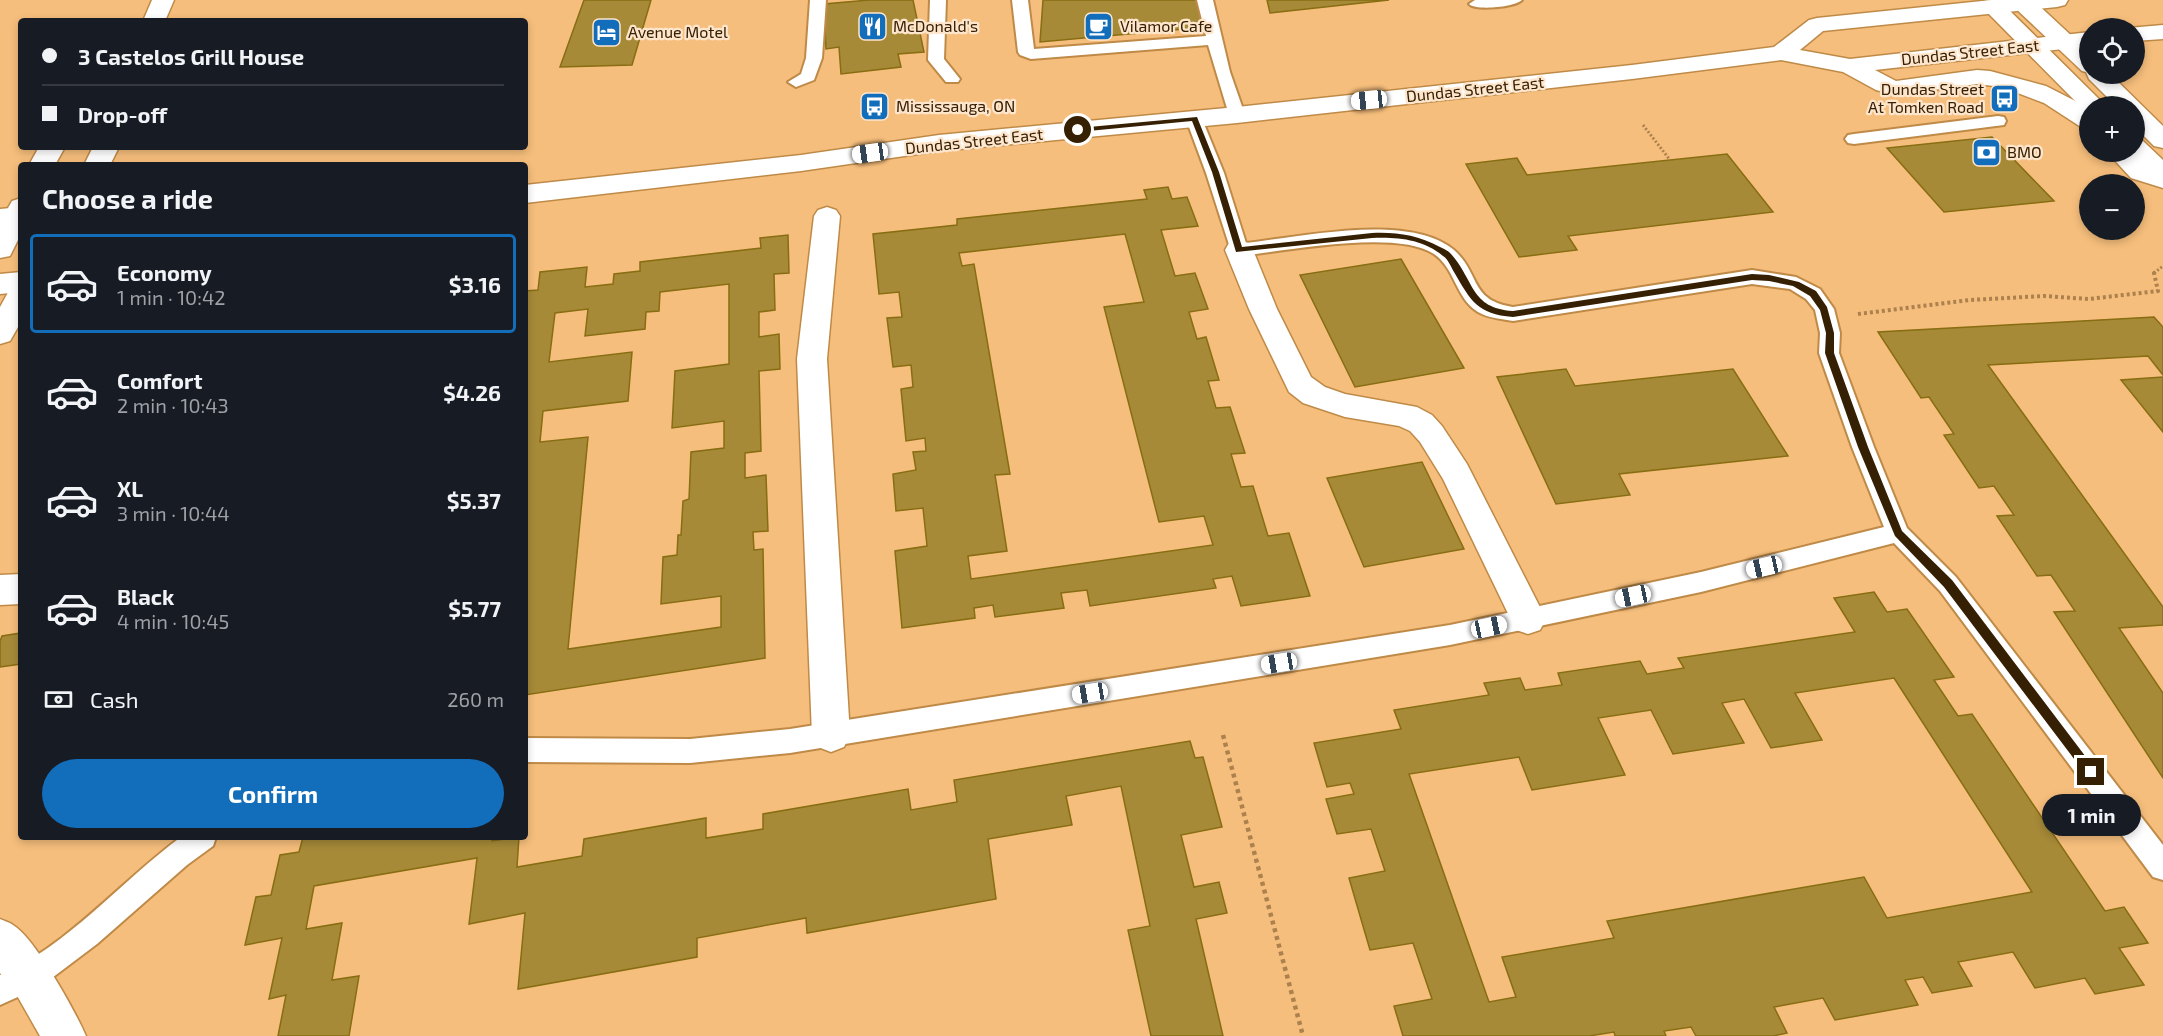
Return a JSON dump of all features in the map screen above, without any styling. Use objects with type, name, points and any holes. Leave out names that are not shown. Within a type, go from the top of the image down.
[{"type":"main road","points":[[154,18],[163,0]]},
{"type":"main road","points":[[1781,53],[1817,25],[2056,0]]},
{"type":"main road","points":[[2023,3],[2079,56]]},
{"type":"main road","points":[[1992,6],[2084,96]]},
{"type":"main road","points":[[2145,33],[2163,32]]},
{"type":"main road","name":"Dundas Street East","points":[[528,194],[801,163],[939,143],[1237,115],[1632,72],[1781,53],[1850,66],[2079,40]]},
{"type":"main road","points":[[1850,66],[1893,88],[1979,77],[2016,84],[2047,95],[2079,112]]},
{"type":"main road","points":[[2107,84],[2120,96]]},
{"type":"main road","points":[[2145,122],[2163,140]]},
{"type":"main road","points":[[2145,158],[2163,175]]},
{"type":"main road","points":[[2129,162],[2139,172],[2163,180]]},
{"type":"main road","points":[[0,249],[15,214]]},
{"type":"main road","points":[[827,216],[812,359],[831,735]]},
{"type":"main road","points":[[1239,250],[1263,309],[1300,384],[1314,395],[1345,405],[1406,415],[1421,423],[1431,434],[1456,473],[1528,619]]},
{"type":"main road","points":[[0,284],[18,282]]},
{"type":"main road","points":[[0,334],[18,300]]},
{"type":"main road","points":[[0,590],[18,588]]},
{"type":"main road","points":[[0,940],[15,983],[64,1036]]},
{"type":"lane","points":[[796,82],[808,77],[814,58],[818,0]]},
{"type":"lane","points":[[938,0],[936,60],[952,80]]},
{"type":"lane","points":[[1020,0],[1026,52],[1031,54],[1215,40]]},
{"type":"lane","points":[[1205,0],[1222,72],[1237,115]]},
{"type":"lane","points":[[1477,4],[1514,0]]},
{"type":"lane","points":[[1194,119],[1215,172],[1239,250],[1372,235],[1393,235],[1417,239],[1448,255],[1471,295],[1481,306],[1496,313],[1513,314],[1752,277],[1796,284],[1813,294],[1824,309],[1830,333],[1829,353],[1863,447],[1898,533],[1948,584],[2163,867]]},
{"type":"lane","points":[[1854,139],[1998,121]]},
{"type":"lane","points":[[528,750],[690,751],[831,735],[1450,635],[1701,582],[1898,533]]},
{"type":"lane","points":[[15,983],[87,934],[177,856],[199,840]]},
{"type":"path","points":[[1643,124],[1670,160]]},
{"type":"path","points":[[1828,323],[1870,311],[1970,300],[2044,296],[2089,299],[2158,291],[2154,273],[2163,266]]},
{"type":"path","points":[[1223,735],[1303,1036]]},
{"type":"building","name":"Avenue Motel","points":[[584,0],[651,0],[632,65],[560,67]]},
{"type":"building","name":"McDonald's","points":[[869,0],[913,0],[924,52],[898,54],[901,67],[841,74],[839,47],[826,49],[824,4]]},
{"type":"building","points":[[1043,0],[1197,0],[1206,27],[1040,42]]},
{"type":"building","points":[[1267,0],[1389,0],[1270,13]]},
{"type":"building","points":[[1992,137],[2054,201],[1944,212],[1887,148]]},
{"type":"building","points":[[1727,154],[1773,212],[1568,236],[1577,250],[1519,257],[1466,164],[1517,158],[1527,175]]},
{"type":"building","points":[[1168,187],[1172,199],[1187,197],[1198,226],[1161,230],[1175,276],[1195,273],[1208,309],[1189,312],[1197,339],[1206,337],[1219,380],[1208,381],[1216,408],[1230,407],[1245,453],[1231,454],[1241,487],[1253,486],[1268,536],[1289,533],[1310,596],[1241,606],[1232,576],[1213,579],[1216,588],[1090,606],[1087,590],[1061,593],[1064,608],[995,617],[993,605],[974,608],[975,618],[902,628],[895,551],[927,546],[923,508],[896,511],[893,474],[916,470],[913,452],[926,451],[925,438],[906,441],[901,389],[913,387],[911,365],[893,367],[887,318],[902,317],[899,292],[879,294],[873,234],[957,225],[957,219],[1147,199],[1144,190]],"holes":[[[1125,234],[1144,302],[1104,307],[1159,522],[1204,516],[1213,545],[971,579],[968,556],[1007,551],[995,475],[1010,474],[974,264],[962,266],[959,253]]]},
{"type":"building","points":[[788,235],[789,273],[774,274],[775,310],[759,312],[759,337],[779,334],[780,369],[759,371],[761,451],[745,453],[745,478],[766,475],[768,531],[753,532],[754,550],[763,549],[765,658],[528,695],[528,291],[538,290],[540,272],[587,267],[585,287],[613,284],[614,274],[640,271],[640,262],[761,248],[760,238]],"holes":[[[729,284],[729,364],[675,371],[672,428],[724,421],[724,448],[691,452],[689,499],[683,501],[677,555],[663,557],[661,604],[721,596],[721,627],[568,649],[588,437],[540,442],[543,411],[628,401],[632,352],[549,362],[555,313],[588,309],[585,336],[645,329],[646,312],[659,311],[660,292]]]},
{"type":"building","points":[[1401,259],[1464,368],[1355,387],[1300,275]]},
{"type":"building","points":[[2154,317],[2163,327],[2163,375],[2148,356],[1988,365],[2163,607],[2163,625],[2119,628],[2163,693],[2163,778],[2054,612],[2075,611],[2051,575],[2037,576],[1997,516],[2014,515],[1994,486],[1979,488],[1944,435],[1954,434],[1929,397],[1921,398],[1878,332]]},
{"type":"building","points":[[1566,369],[1575,386],[1733,369],[1788,456],[1619,474],[1630,495],[1556,504],[1497,377]]},
{"type":"building","points":[[2163,377],[2163,432],[2121,380]]},
{"type":"building","points":[[1422,462],[1464,549],[1364,567],[1327,478]]},
{"type":"building","points":[[1874,592],[1887,612],[1907,609],[1954,677],[1934,680],[1958,716],[1972,714],[2105,911],[2124,907],[2148,943],[2119,948],[2144,985],[2095,994],[2085,978],[2035,988],[2013,952],[1958,962],[1972,986],[1932,993],[1923,977],[1905,980],[1918,1005],[1835,1020],[1823,998],[1774,1007],[1787,1033],[1773,1036],[1696,1036],[1691,1027],[1664,1031],[1666,1036],[1615,1036],[1614,1032],[1589,1036],[1403,1036],[1394,1006],[1432,999],[1413,943],[1370,950],[1349,878],[1385,871],[1371,829],[1337,834],[1326,799],[1354,794],[1350,783],[1327,787],[1314,743],[1401,729],[1394,710],[1489,695],[1484,683],[1520,678],[1525,690],[1562,685],[1558,673],[1640,661],[1647,674],[1684,668],[1678,658],[1855,632],[1834,598]],"holes":[[[1894,678],[2032,892],[1887,918],[1864,877],[1607,921],[1614,938],[1502,957],[1516,997],[1489,1002],[1409,774],[1519,757],[1532,790],[1625,775],[1598,718],[1651,710],[1673,754],[1744,743],[1722,703],[1744,699],[1771,748],[1822,740],[1795,693]]]},
{"type":"building","points":[[18,633],[18,664],[0,667],[2,636]]},
{"type":"building","points":[[1190,741],[1195,758],[1203,757],[1222,827],[1181,835],[1194,887],[1219,882],[1227,913],[1196,919],[1223,1036],[1151,1036],[1128,930],[1150,926],[1121,786],[1066,796],[1072,825],[988,839],[996,899],[807,933],[806,918],[697,938],[697,957],[518,989],[525,913],[469,924],[477,858],[314,886],[306,929],[342,923],[332,980],[359,976],[349,1036],[278,1036],[286,995],[269,999],[282,938],[245,945],[256,897],[271,895],[280,855],[299,852],[302,840],[519,840],[517,867],[582,856],[584,839],[706,818],[706,838],[763,829],[763,814],[908,789],[911,810],[957,802],[954,780]]},
{"type":"place","name":"McDonald's","points":[[872,26]]},
{"type":"place","name":"Vilamor Cafe","points":[[1099,26]]},
{"type":"place","name":"Avenue Motel","points":[[607,32]]},
{"type":"place","name":"Dundas Street At Tomken Road","points":[[2005,98]]},
{"type":"place","name":"Mississauga, ON","points":[[875,106]]},
{"type":"place","name":"BMO","points":[[1986,152]]},
{"type":"route","points":[[1078,130],[1194,119],[1215,172],[1239,250],[1372,235],[1393,235],[1417,239],[1448,255],[1457,267],[1471,295],[1481,306],[1496,313],[1513,314],[1752,277],[1796,284],[1813,294],[1824,309],[1830,333],[1829,353],[1863,447],[1898,533],[1948,584],[2091,772]]}]
